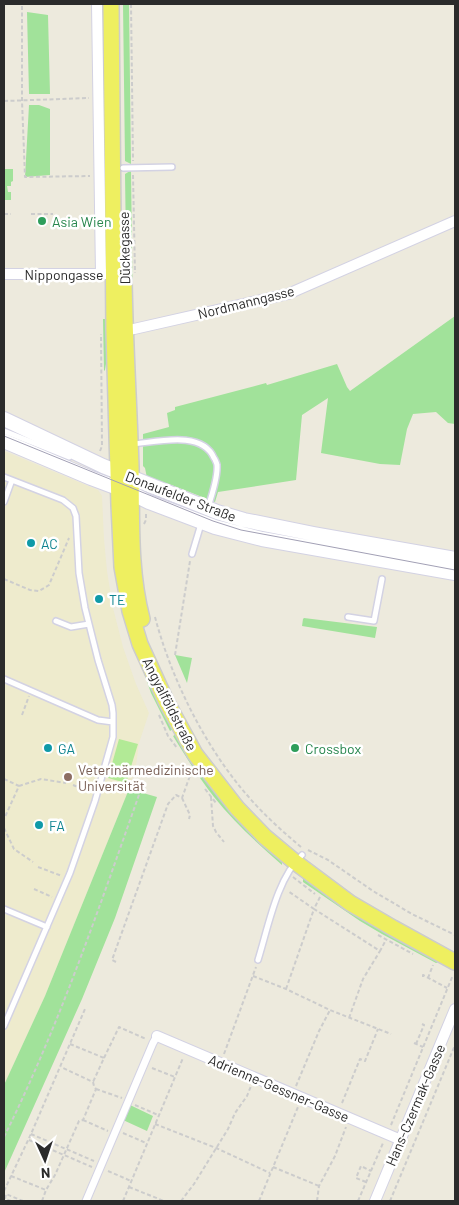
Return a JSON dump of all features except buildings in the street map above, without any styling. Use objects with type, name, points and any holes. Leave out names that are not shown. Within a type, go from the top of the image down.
[{"type":"main road","name":"Dückegasse","points":[[111,4],[113,331],[124,481]]},
{"type":"main road","name":"Dückegasse","points":[[113,274],[123,168],[120,4]]},
{"type":"main road","name":"Dückegasse","points":[[113,331],[130,444],[124,481]]},
{"type":"main road","name":"Donaufelder Straße","points":[[4,419],[102,466],[124,481],[205,515],[244,520],[455,559]]},
{"type":"main road","name":"Donaufelder Straße","points":[[4,441],[89,477],[124,481]]},
{"type":"main road","name":"Angyalföldstraße","points":[[124,481],[122,567],[130,610],[140,644],[166,701],[195,754],[237,808],[295,863],[350,903],[393,928],[453,971]]},
{"type":"main road","name":"Donaufelder Straße","points":[[205,515],[215,527],[262,539],[455,573]]},
{"type":"main road","name":"Angyalföldstraße","points":[[295,863],[354,893],[397,920],[455,952]]},
{"type":"street","name":"Dückegasse","points":[[97,4],[97,229],[113,274]]},
{"type":"street","name":"Nordmanngasse","points":[[113,331],[288,294],[455,221]]},
{"type":"street","name":"Nippongasse","points":[[4,274],[113,274]]},
{"type":"street","name":"Hans-Czermak-Gasse","points":[[375,1201],[455,1009]]},
{"type":"street","name":"Adrienne-Gessner-Gasse","points":[[155,1039],[186,1049],[401,1140]]},
{"type":"street","points":[[86,1201],[155,1039]]},
{"type":"lane","points":[[123,168],[172,167]]},
{"type":"lane","name":"Donaufelder Straße","points":[[4,431],[124,481]]},
{"type":"lane","points":[[130,444],[170,440],[191,441],[202,444],[212,453],[217,464],[215,481],[192,554]]},
{"type":"lane","points":[[4,477],[63,500],[73,508],[76,516],[79,573],[85,608],[114,713],[113,737],[103,774],[68,878],[4,1026]]},
{"type":"lane","points":[[4,502],[12,480]]},
{"type":"lane","name":"Donaufelder Straße","points":[[205,515],[242,526],[455,565]]},
{"type":"lane","points":[[348,617],[375,620],[382,578]]},
{"type":"lane","points":[[56,621],[71,627],[89,624]]},
{"type":"lane","points":[[4,680],[98,720],[113,722]]},
{"type":"lane","points":[[258,960],[281,886],[295,863]]},
{"type":"lane","points":[[4,909],[47,927]]},
{"type":"path","points":[[22,6],[22,101],[26,177],[92,176]]},
{"type":"path","points":[[4,101],[92,98]]},
{"type":"path","points":[[4,214],[11,214]]},
{"type":"path","points":[[31,214],[53,214]]},
{"type":"path","points":[[99,455],[102,446],[113,331]]},
{"type":"path","points":[[143,526],[146,520],[145,514]]},
{"type":"path","points":[[4,579],[30,590],[39,591],[49,585],[76,522]]},
{"type":"path","points":[[175,655],[192,554]]},
{"type":"path","points":[[153,612],[160,636],[180,687],[207,740],[247,796],[301,847],[328,860],[373,891],[412,914],[455,935]]},
{"type":"path","points":[[22,715],[31,691]]},
{"type":"path","points":[[157,712],[168,736],[178,750]]},
{"type":"path","points":[[87,766],[103,774]]},
{"type":"path","points":[[182,798],[192,770],[196,777]]},
{"type":"path","points":[[4,779],[19,786],[41,779],[66,783]]},
{"type":"path","points":[[202,784],[216,803]]},
{"type":"path","points":[[73,785],[97,795]]},
{"type":"path","points":[[4,819],[19,786]]},
{"type":"path","points":[[4,1137],[57,1018],[109,881],[140,792]]},
{"type":"path","points":[[116,962],[112,960],[128,914],[168,804],[176,795],[182,798],[190,815],[189,819]]},
{"type":"path","points":[[211,797],[213,826],[224,842]]},
{"type":"path","points":[[10,806],[14,808]]},
{"type":"path","points":[[4,828],[14,849],[33,862]]},
{"type":"path","points":[[154,842],[159,844]]},
{"type":"path","points":[[151,850],[156,852]]},
{"type":"path","points":[[286,989],[320,897],[295,863]]},
{"type":"path","points":[[38,867],[68,878]]},
{"type":"path","points":[[281,886],[380,951]]},
{"type":"path","points":[[34,889],[58,900]]},
{"type":"path","points":[[128,914],[134,916]]},
{"type":"path","points":[[121,934],[126,936]]},
{"type":"path","points":[[378,935],[417,956]]},
{"type":"path","points":[[349,1018],[363,979],[386,940]]},
{"type":"path","points":[[117,947],[121,948]]},
{"type":"path","points":[[428,978],[433,965]]},
{"type":"path","points":[[358,1201],[453,971]]},
{"type":"path","points":[[422,977],[423,975],[447,988]]},
{"type":"path","points":[[221,1064],[253,976],[349,1018],[391,1034]]},
{"type":"path","points":[[4,1191],[85,1009]]},
{"type":"path","points":[[258,1201],[273,1168],[319,1031],[330,1010]]},
{"type":"path","points":[[422,1024],[424,1026],[415,1044],[423,1047]]},
{"type":"path","points":[[93,1082],[119,1027],[155,1039]]},
{"type":"path","points":[[338,1113],[360,1059],[365,1061],[378,1029]]},
{"type":"path","points":[[70,1044],[104,1058]]},
{"type":"path","points":[[390,1201],[455,1045]]},
{"type":"path","points":[[123,1201],[186,1049]]},
{"type":"path","points":[[144,1065],[175,1077]]},
{"type":"path","points":[[60,1067],[93,1082],[96,1088],[159,1115]]},
{"type":"path","points":[[181,1201],[228,1130],[235,1113],[247,1096],[254,1078]]},
{"type":"path","points":[[42,1201],[79,1121],[83,1120],[96,1088]]},
{"type":"path","points":[[317,1201],[319,1186],[335,1156],[350,1118]]},
{"type":"path","points":[[83,1120],[146,1143]]},
{"type":"path","points":[[155,1124],[270,1172]]},
{"type":"path","points":[[31,1134],[86,1158],[100,1167],[131,1181]]},
{"type":"path","points":[[28,1140],[84,1164],[100,1167]]},
{"type":"path","points":[[46,1147],[48,1142]]},
{"type":"path","points":[[84,1164],[86,1158]]},
{"type":"path","points":[[366,1182],[356,1178],[361,1166],[371,1171]]},
{"type":"path","points":[[273,1168],[319,1186]]},
{"type":"path","points":[[11,1176],[46,1190]]},
{"type":"path","points":[[128,1187],[164,1201]]},
{"type":"path","points":[[11,1201],[5,1199],[6,1194],[22,1201]]},
{"type":"shaded area","name":"Veterinärmedizinische Universität","points":[[4,451],[98,490],[102,496],[107,571],[113,608],[123,647],[149,713],[139,743],[136,766],[129,789],[45,996],[4,1085]]},
{"type":"green space","points":[[123,4],[129,4],[131,164],[125,161]]},
{"type":"green space","points":[[27,12],[48,15],[50,94],[29,94]]},
{"type":"green space","points":[[29,105],[39,105],[50,109],[50,175],[25,177]]},
{"type":"green space","points":[[4,169],[13,169],[13,181],[11,186],[7,186],[8,192],[11,192],[11,200],[5,200],[5,211],[4,211]]},
{"type":"green space","points":[[130,171],[133,323],[127,315],[125,174]]},
{"type":"green space","points":[[455,316],[455,424],[448,423],[436,412],[413,414],[407,429],[400,465],[380,464],[321,453],[328,398],[302,415],[296,480],[218,492],[215,502],[169,484],[147,478],[143,466],[143,434],[169,427],[167,413],[175,410],[175,407],[266,383],[267,385],[337,364],[350,391]]},
{"type":"green space","points":[[103,319],[109,319],[109,345],[104,371]]},
{"type":"green space","points":[[304,618],[377,627],[375,638],[302,626]]},
{"type":"green space","points":[[135,648],[173,729],[170,731],[151,693]]},
{"type":"green space","points":[[175,655],[192,658],[187,683]]},
{"type":"green space","points":[[178,733],[281,857],[282,865],[247,833],[214,797],[173,736]]},
{"type":"green space","points":[[119,739],[138,744],[126,783],[108,778]]},
{"type":"green space","points":[[129,789],[157,797],[115,918],[82,999],[4,1173],[4,1085],[45,996]]},
{"type":"green space","points":[[303,876],[391,935],[439,962],[436,963],[360,921],[303,882]]},
{"type":"green space","points":[[130,1105],[153,1116],[147,1131],[123,1120]]},
{"type":"tram line","points":[[4,436],[213,521],[241,530],[455,570]]},
{"type":"place","name":"Asia Wien","points":[[42,221]]},
{"type":"place","name":"AC","points":[[31,543]]},
{"type":"place","name":"TE","points":[[99,599]]},
{"type":"place","name":"GA","points":[[48,748]]},
{"type":"place","name":"Crossbox","points":[[295,748]]},
{"type":"place","name":"Veterinärmedizinische Universität","points":[[68,777]]},
{"type":"place","name":"FA","points":[[39,825]]}]
